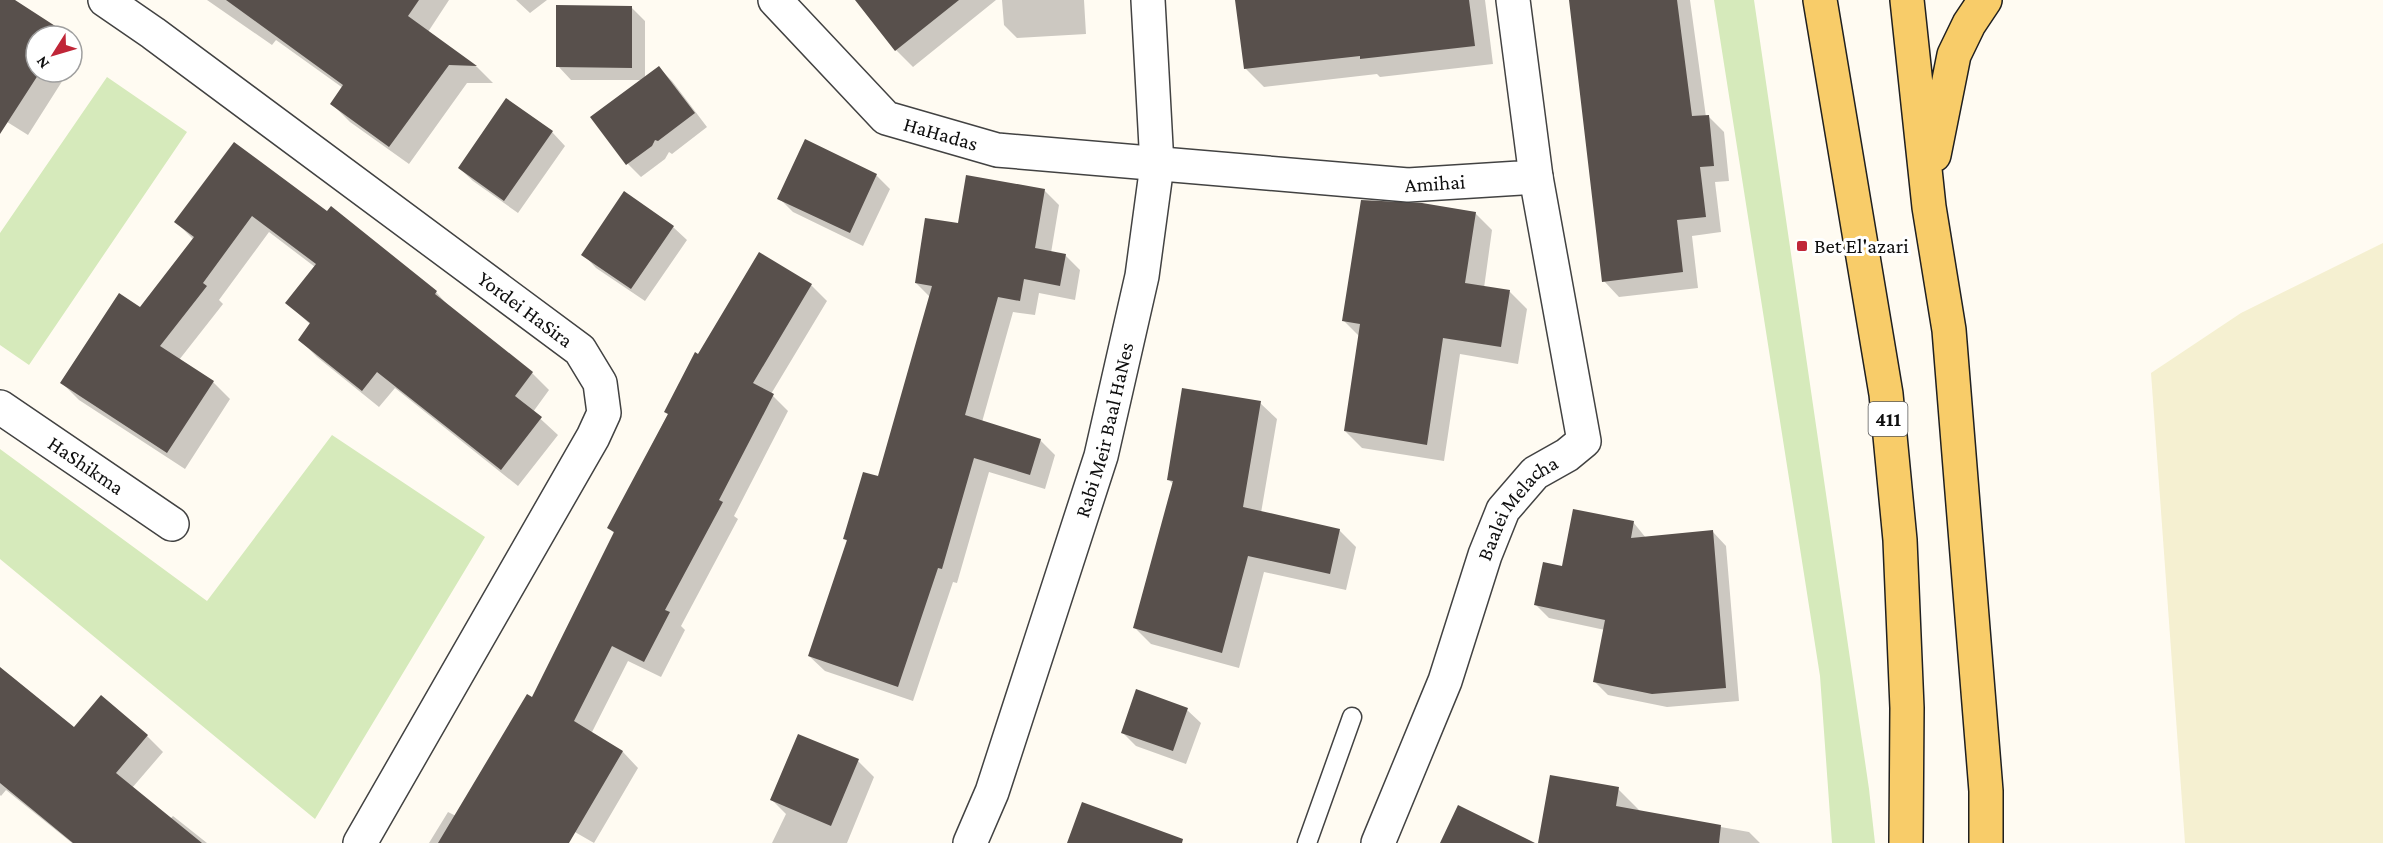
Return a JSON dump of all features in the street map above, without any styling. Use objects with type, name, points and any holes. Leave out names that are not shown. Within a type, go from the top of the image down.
[{"type":"main road","name":"411","points":[[1820,0],[1886,394],[1900,540],[1907,708],[1906,843]]},
{"type":"main road","points":[[1907,0],[1929,207],[1948,330],[1986,791],[1986,843]]},
{"type":"main road","points":[[1929,207],[1935,144],[1954,55],[1969,24],[1985,0]]},
{"type":"street","name":"Yordei HaSira","points":[[105,0],[153,33],[580,350],[600,383],[603,413],[593,437],[360,843]]},
{"type":"street","name":"HaHadas","points":[[775,0],[885,118],[997,150],[1157,165]]},
{"type":"street","name":"Rabi Meir Baal HaNes","points":[[969,843],[992,792],[1101,456],[1142,276],[1157,165],[1148,0]]},
{"type":"street","points":[[1513,0],[1536,177]]},
{"type":"street","name":"Amihai","points":[[1157,165],[1408,186],[1536,177]]},
{"type":"street","name":"Baalei Melacha","points":[[1378,843],[1445,681],[1485,555],[1503,510],[1535,473],[1584,441],[1536,177]]},
{"type":"street","name":"HaShikma","points":[[0,407],[172,524]]},
{"type":"lane","points":[[1307,843],[1352,717]]},
{"type":"shaded area","points":[[2383,243],[2383,843],[2185,843],[2151,373],[2241,313]]},
{"type":"green space","points":[[1714,0],[1754,0],[1875,843],[1832,843],[1820,676]]},
{"type":"green space","points":[[107,77],[187,132],[29,365],[0,345],[0,233]]},
{"type":"green space","points":[[332,435],[485,537],[315,819],[0,559],[0,449],[207,601]]},
{"type":"building","points":[[0,0],[15,0],[52,24],[24,24],[24,84],[32,84],[0,134]]},
{"type":"building","points":[[226,0],[419,0],[408,16],[477,66],[449,65],[389,147],[330,104],[343,85]]},
{"type":"building","points":[[855,0],[959,0],[895,51]]},
{"type":"building","points":[[1235,0],[1469,0],[1475,46],[1244,69]]},
{"type":"building","points":[[1569,0],[1677,0],[1692,116],[1709,115],[1714,166],[1700,167],[1706,217],[1677,220],[1683,272],[1602,282]]},
{"type":"building","points":[[556,5],[632,6],[632,68],[556,67]]},
{"type":"building","points":[[659,66],[695,113],[658,141],[655,140],[652,146],[626,165],[590,117]]},
{"type":"building","points":[[506,98],[553,131],[504,201],[458,168]]},
{"type":"building","points":[[805,139],[877,174],[850,233],[777,199]]},
{"type":"building","points":[[234,142],[327,211],[331,206],[437,291],[435,294],[533,372],[515,396],[542,417],[501,470],[377,372],[362,391],[298,340],[310,323],[285,303],[316,264],[252,216],[203,283],[207,286],[160,346],[214,381],[167,453],[60,383],[119,293],[140,307],[194,237],[174,222]]},
{"type":"building","points":[[966,175],[1045,189],[1035,248],[1066,254],[1060,286],[1024,279],[1020,301],[998,297],[965,415],[1041,439],[1030,475],[974,458],[942,569],[938,568],[898,687],[808,656],[847,540],[843,539],[863,472],[878,476],[932,286],[915,283],[925,218],[958,223]]},
{"type":"building","points":[[624,191],[674,226],[631,289],[581,255]]},
{"type":"building","points":[[1361,200],[1422,203],[1476,212],[1465,283],[1510,290],[1501,347],[1443,338],[1427,445],[1344,431],[1360,324],[1342,321]]},
{"type":"building","points":[[759,252],[812,284],[753,383],[774,394],[719,500],[723,502],[665,610],[670,612],[644,662],[612,646],[574,721],[623,751],[569,843],[438,843],[527,694],[532,697],[614,532],[607,528],[668,414],[664,412],[695,352],[698,354]]},
{"type":"building","points":[[1182,388],[1261,401],[1243,507],[1340,529],[1330,574],[1248,556],[1222,653],[1133,628],[1173,481],[1167,480]]},
{"type":"building","points":[[1573,509],[1634,521],[1631,538],[1713,530],[1726,688],[1652,694],[1593,682],[1605,620],[1534,605],[1543,562],[1562,566]]},
{"type":"building","points":[[0,667],[74,727],[101,695],[148,735],[116,773],[202,843],[73,843],[0,783]]},
{"type":"building","points":[[1136,689],[1188,708],[1173,751],[1121,733]]},
{"type":"building","points":[[798,734],[859,759],[831,826],[770,800]]},
{"type":"building","points":[[1550,775],[1619,787],[1616,806],[1721,825],[1719,843],[1538,843]]},
{"type":"building","points":[[1082,802],[1183,839],[1182,843],[1067,843]]},
{"type":"building","points":[[1458,805],[1535,843],[1440,843]]},
{"type":"place","name":"Bet El'azari","points":[[1802,246]]}]
